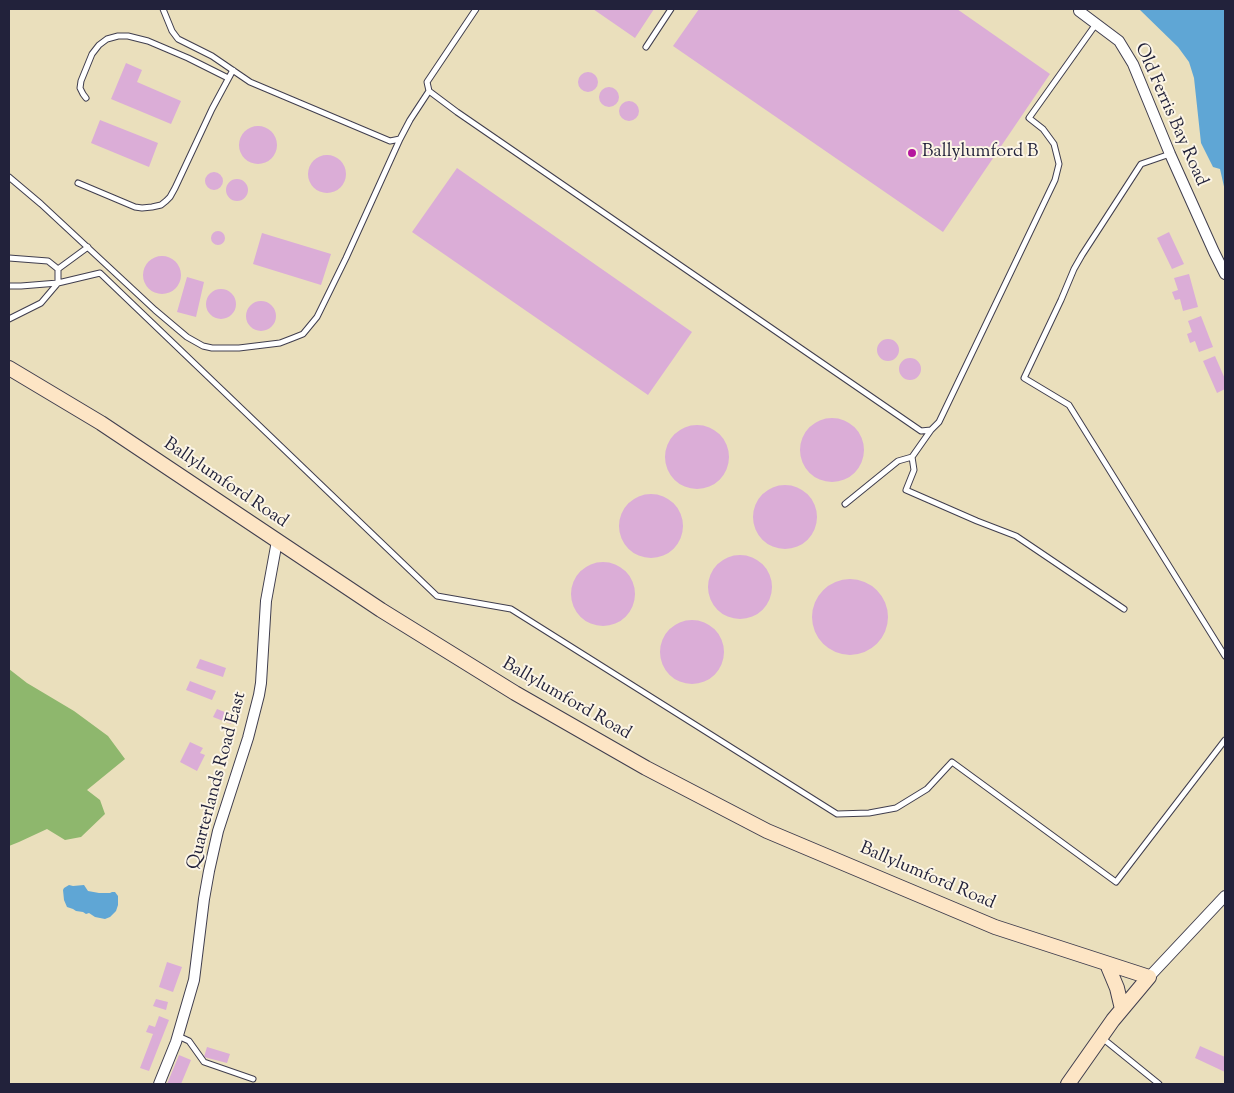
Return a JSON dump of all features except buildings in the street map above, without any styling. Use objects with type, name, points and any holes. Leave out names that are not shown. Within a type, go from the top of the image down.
[{"type":"main road","name":"Ballylumford Road","points":[[9,368],[102,423],[381,610],[515,693],[622,755],[767,831],[995,926],[1149,977]]},
{"type":"main road","points":[[1107,964],[1117,988],[1122,1009]]},
{"type":"main road","points":[[1068,1084],[1122,1009],[1149,977]]},
{"type":"street","name":"Old Ferris Bay Road","points":[[1077,10],[1120,41],[1225,274]]},
{"type":"street","name":"Quarterlands Road East","points":[[159,1084],[178,1036],[194,980],[204,899],[218,831],[248,738],[259,694],[266,601],[277,541]]},
{"type":"street","points":[[1149,977],[1225,896]]},
{"type":"lane","points":[[163,9],[172,31],[178,39],[212,56],[250,82],[390,141],[400,139]]},
{"type":"lane","points":[[476,9],[427,82],[429,91],[921,431],[930,430]]},
{"type":"lane","points":[[646,47],[671,9]]},
{"type":"lane","points":[[845,504],[898,461],[912,457],[930,430],[939,422],[1055,180],[1059,164],[1054,144],[1043,129],[1029,118],[1096,24]]},
{"type":"lane","points":[[86,98],[80,88],[92,54],[107,39],[118,36],[128,36],[148,41],[228,78]]},
{"type":"lane","points":[[78,182],[135,207],[142,208],[161,205],[170,197],[175,188],[212,109],[233,70]]},
{"type":"lane","points":[[9,177],[187,337],[203,346],[212,348],[239,348],[280,343],[303,334],[317,317],[400,139],[429,91]]},
{"type":"lane","points":[[1170,154],[1141,164],[1086,248],[1074,269],[1024,378],[1070,405],[1225,656]]},
{"type":"lane","points":[[58,269],[88,247]]},
{"type":"lane","points":[[9,258],[48,262],[58,269]]},
{"type":"lane","points":[[9,319],[41,304],[58,282],[58,269]]},
{"type":"lane","points":[[9,286],[58,282],[100,273],[437,596],[512,609],[837,814],[869,813],[896,808],[927,789],[952,762],[1116,882],[1225,740]]},
{"type":"lane","points":[[912,457],[914,470],[906,490],[1016,536],[1124,609]]},
{"type":"lane","points":[[178,1036],[189,1041],[204,1062],[253,1080]]},
{"type":"lane","points":[[1101,1037],[1159,1084]]},
{"type":"green space","points":[[9,669],[27,683],[74,711],[108,736],[125,759],[87,790],[100,800],[105,814],[81,837],[65,840],[47,829],[9,846]]},
{"type":"water","points":[[1139,9],[1225,9],[1225,191],[1220,169],[1213,167],[1201,143],[1194,78],[1189,62],[1178,47]]},
{"type":"water","points":[[69,885],[84,885],[88,891],[99,893],[115,892],[118,896],[116,911],[105,919],[67,907],[63,890]]},
{"type":"place","name":"Ballylumford B","points":[[912,153]]}]
